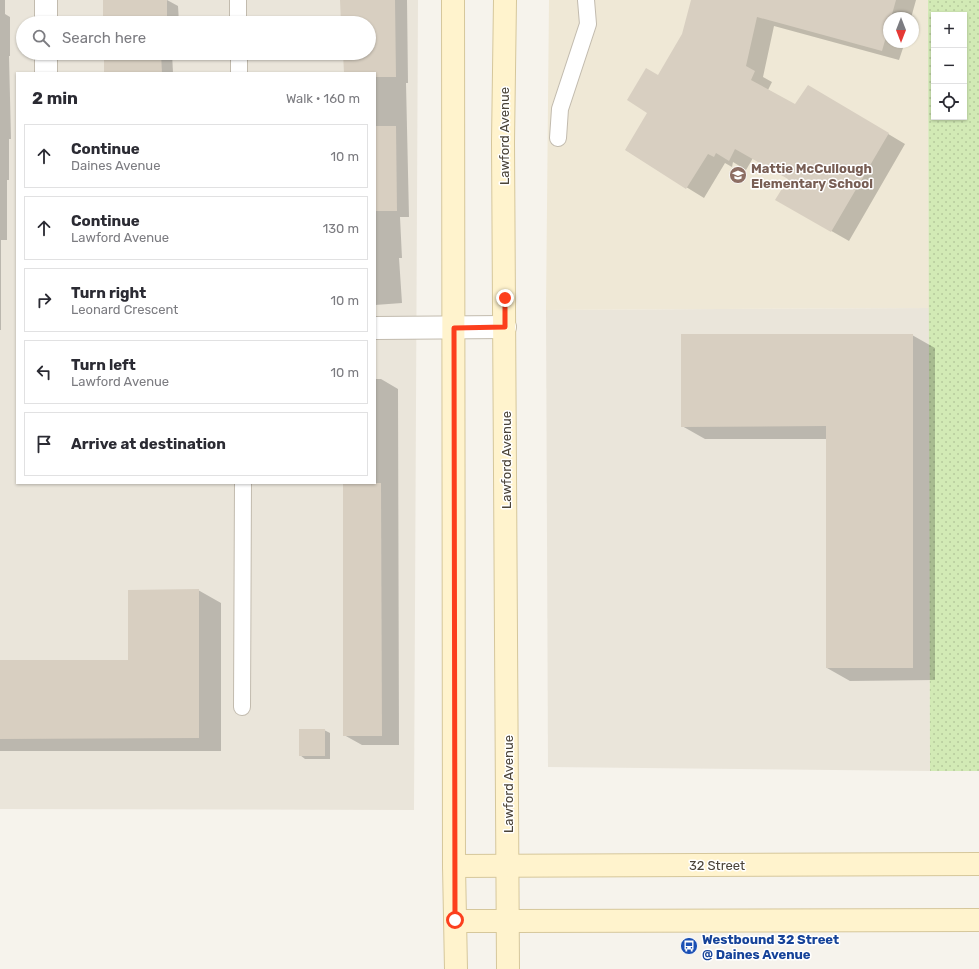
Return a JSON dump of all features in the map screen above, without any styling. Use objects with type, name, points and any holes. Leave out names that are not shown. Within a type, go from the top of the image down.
[{"type":"street","points":[[46,0],[46,16]]},
{"type":"street","points":[[453,0],[454,866],[456,969]]},
{"type":"street","name":"Lawford Avenue","points":[[505,0],[503,142],[508,969]]},
{"type":"street","points":[[46,60],[46,72]]},
{"type":"street","points":[[376,328],[505,327]]},
{"type":"street","name":"32 Street","points":[[454,866],[979,864]]},
{"type":"street","points":[[455,920],[979,920]]},
{"type":"lane","points":[[238,0],[238,16]]},
{"type":"lane","points":[[558,138],[560,109],[588,24],[586,0]]},
{"type":"lane","points":[[238,60],[239,72]]},
{"type":"lane","points":[[242,707],[244,484]]},
{"type":"shaded area","points":[[0,0],[418,0],[414,810],[0,809]]},
{"type":"shaded area","name":"Mattie McCullough Elementary School","points":[[549,0],[928,0],[929,308],[546,310]]},
{"type":"shaded area","points":[[929,308],[930,771],[548,767],[546,310]]},
{"type":"green space","points":[[928,0],[979,0],[979,771],[930,771]]},
{"type":"building","points":[[103,0],[167,0],[167,16],[103,16]]},
{"type":"building","points":[[340,0],[395,0],[396,77],[376,77],[376,72],[344,72],[343,60],[376,60],[376,16],[341,16]]},
{"type":"building","points":[[691,0],[896,0],[893,12],[883,12],[882,51],[757,17],[746,66],[755,71],[751,80],[795,104],[808,85],[889,133],[831,232],[775,200],[788,179],[735,149],[729,161],[716,153],[714,157],[708,154],[686,189],[625,150],[647,113],[627,100],[646,68],[658,75],[682,34]]},
{"type":"building","points":[[104,60],[161,60],[162,72],[104,72]]},
{"type":"building","points":[[376,126],[396,126],[397,211],[376,211]]},
{"type":"building","points":[[681,334],[913,334],[913,668],[826,668],[826,426],[681,427]]},
{"type":"building","points":[[381,483],[382,736],[343,736],[343,484]]},
{"type":"building","points":[[199,589],[199,738],[0,739],[0,660],[128,660],[128,590]]},
{"type":"building","points":[[299,729],[325,729],[325,756],[299,756]]},
{"type":"place","name":"Mattie McCullough Elementary School","points":[[738,175]]},
{"type":"place","name":"Westbound 32 Street @ Daines Avenue","points":[[689,946]]},
{"type":"route","points":[[455,920],[454,328],[505,327],[505,298]]}]
